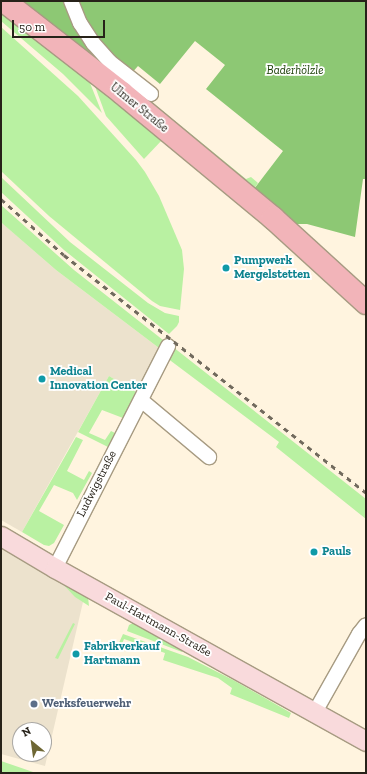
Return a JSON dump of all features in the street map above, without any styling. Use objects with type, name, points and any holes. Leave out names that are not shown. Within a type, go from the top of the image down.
[{"type":"main road","name":"Ulmer Straße","points":[[4,1],[116,89],[273,218],[366,302]]},
{"type":"main road","name":"Paul-Hartmann-Straße","points":[[1,536],[55,568],[366,740]]},
{"type":"street","points":[[71,1],[80,23],[93,43],[110,62],[151,94]]},
{"type":"street","name":"Ludwigstraße","points":[[55,568],[168,346]]},
{"type":"street","points":[[141,400],[209,457]]},
{"type":"street","points":[[315,712],[359,634],[366,625]]},
{"type":"shaded area","points":[[1,222],[56,270],[159,348],[136,392],[109,376],[22,532],[1,520]]},
{"type":"shaded area","points":[[1,547],[86,589],[52,736],[52,722],[12,722],[12,757],[1,754]]},
{"type":"shaded area","points":[[30,762],[46,762],[45,766]]},
{"type":"green space","points":[[18,1],[68,1],[106,68]]},
{"type":"green space","name":"Baderhölzle","points":[[76,1],[366,1],[366,179],[363,179],[355,237],[307,224],[286,224],[251,193],[283,151],[206,89],[225,65],[195,41],[160,84],[138,66],[131,74],[101,47]]},
{"type":"green space","points":[[1,8],[88,78],[102,113],[63,74],[1,21]]},
{"type":"green space","points":[[1,27],[78,96],[145,172],[159,196],[182,250],[184,269],[180,310],[160,306],[152,301],[49,216],[1,171]]},
{"type":"green space","points":[[93,81],[163,139],[144,159],[106,116]]},
{"type":"green space","points":[[131,85],[246,179],[251,177],[258,183],[251,193],[129,87]]},
{"type":"green space","points":[[1,177],[70,242],[148,303],[165,313],[179,316],[177,326],[169,334],[64,250],[1,192]]},
{"type":"green space","points":[[1,205],[74,270],[163,340],[159,348],[56,270],[3,224],[1,222]]},
{"type":"green space","points":[[173,347],[366,499],[366,519],[276,447],[279,442],[167,358]]},
{"type":"green space","points":[[109,376],[136,392],[123,418],[102,410],[89,433],[105,440],[111,431],[115,433],[108,447],[78,432]]},
{"type":"green space","points":[[76,437],[83,440],[67,471],[84,480],[89,471],[92,473],[77,500],[73,493],[54,485],[39,511],[64,525],[54,543],[49,546],[44,545],[22,532]]},
{"type":"green space","points":[[59,580],[88,597],[89,606],[75,597]]},
{"type":"green space","points":[[73,623],[75,624],[58,659],[55,658]]},
{"type":"green space","points":[[133,623],[183,649],[182,652],[127,631],[129,625]]},
{"type":"green space","points":[[123,634],[188,657],[235,681],[291,713],[289,718],[230,694],[232,688],[218,678],[163,660],[165,653],[124,639],[121,646],[118,645]]},
{"type":"green space","points":[[1,761],[36,773],[1,773]]},
{"type":"railway","points":[[1,199],[64,255],[366,493]]},
{"type":"place","name":"Pumpwerk Mergelstetten","points":[[226,268]]},
{"type":"place","name":"Medical Innovation Center","points":[[42,379]]},
{"type":"place","name":"Pauls","points":[[314,552]]},
{"type":"place","name":"Fabrikverkauf Hartmann","points":[[76,654]]},
{"type":"place","name":"Werksfeuerwehr","points":[[34,704]]}]
